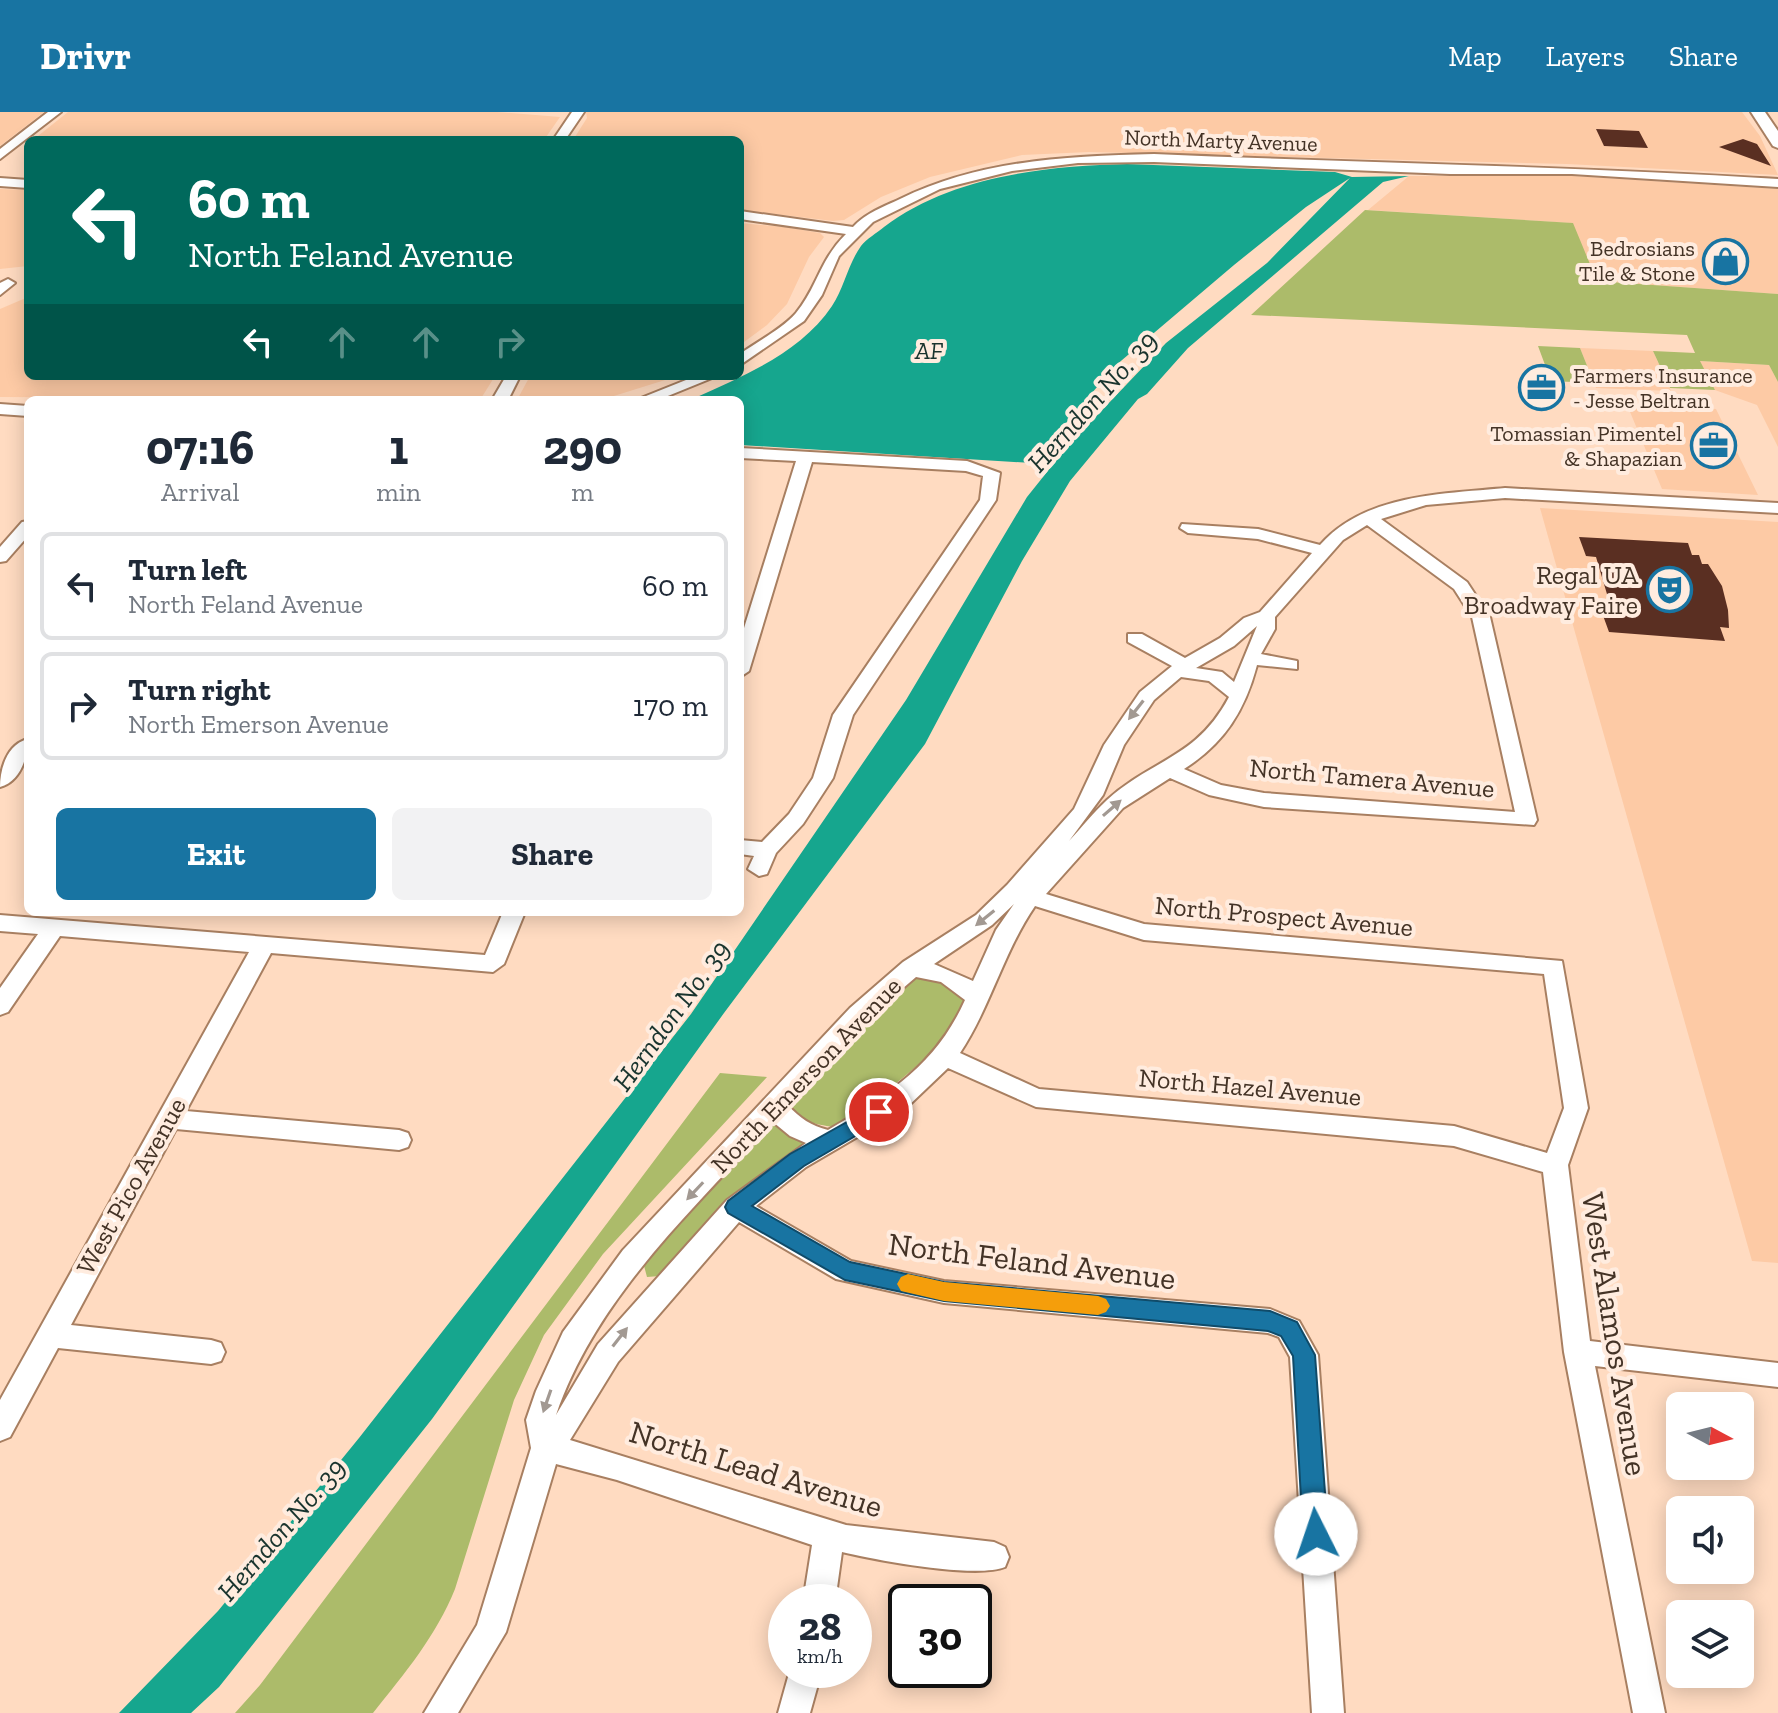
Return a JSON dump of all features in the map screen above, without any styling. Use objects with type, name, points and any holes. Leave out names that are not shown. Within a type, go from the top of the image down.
[{"type":"main road","points":[[1758,112],[1778,143]]},
{"type":"main road","points":[[1770,112],[1778,123]]},
{"type":"street","points":[[24,136],[55,112]]},
{"type":"street","points":[[562,136],[578,112]]},
{"type":"street","points":[[0,155],[24,136]]},
{"type":"street","name":"North Marty Avenue","points":[[744,358],[799,318],[815,295],[833,254],[854,231],[887,207],[936,186],[1012,167],[1078,159],[1559,169],[1778,183]]},
{"type":"street","points":[[0,182],[24,184]]},
{"type":"street","points":[[744,215],[781,218],[854,231]]},
{"type":"street","points":[[655,396],[699,380]]},
{"type":"street","points":[[0,409],[24,411]]},
{"type":"street","points":[[744,453],[967,466],[992,473],[988,500],[843,715],[823,778],[796,819],[763,859],[744,849]]},
{"type":"street","points":[[744,658],[806,456]]},
{"type":"street","name":"North Emerson Avenue","points":[[440,1713],[490,1632],[546,1448],[567,1423],[608,1353],[736,1207],[797,1160],[896,1102],[945,1056],[978,1000],[1023,893],[1081,814],[1129,718],[1147,696],[1181,668],[1227,642],[1250,622],[1266,616],[1337,536],[1368,517],[1425,500],[1483,493],[1778,508]]},
{"type":"street","name":"North Tamera Avenue","points":[[1169,770],[1216,790],[1264,800],[1527,820],[1481,617],[1461,586],[1368,517]]},
{"type":"street","points":[[1188,528],[1274,536],[1323,551]]},
{"type":"street","points":[[0,557],[24,530]]},
{"type":"street","name":"North Emerson Avenue","points":[[546,1448],[540,1420],[550,1391],[573,1341],[632,1258],[858,1014],[911,968],[1023,893],[1116,803],[1191,756],[1216,733],[1239,696],[1250,658],[1266,629],[1266,616]]},
{"type":"street","points":[[1135,638],[1181,668],[1215,676],[1239,696]]},
{"type":"street","points":[[1250,658],[1290,665]]},
{"type":"street","points":[[2,778],[24,750]]},
{"type":"street","points":[[2,778],[24,777]]},
{"type":"street","name":"North Prospect Avenue","points":[[1023,893],[1073,913],[1144,932],[1554,967]]},
{"type":"street","points":[[0,923],[493,964],[512,916]]},
{"type":"street","points":[[0,1006],[54,927]]},
{"type":"street","name":"West Pico Avenue","points":[[0,1428],[264,945]]},
{"type":"street","name":"West Alamos Avenue","points":[[1554,967],[1576,1108],[1555,1165],[1578,1352],[1649,1713]]},
{"type":"street","points":[[911,968],[951,975],[966,984],[978,1000]]},
{"type":"street","name":"North Hazel Avenue","points":[[945,1056],[1036,1098],[1454,1136],[1555,1165]]},
{"type":"street","points":[[775,1105],[781,1117],[795,1128],[831,1140]]},
{"type":"street","points":[[168,1119],[399,1140]]},
{"type":"street","name":"North Feland Avenue","points":[[736,1207],[845,1271],[944,1292],[1270,1321],[1289,1329],[1304,1355],[1328,1713]]},
{"type":"street","points":[[50,1335],[211,1352]]},
{"type":"street","points":[[1578,1352],[1778,1375]]},
{"type":"street","name":"North Lead Avenue","points":[[546,1448],[656,1476],[752,1512],[829,1535],[889,1547],[994,1557]]},
{"type":"street","points":[[822,1584],[829,1535]]},
{"type":"street","points":[[794,1713],[801,1688]]},
{"type":"shaded area","points":[[0,112],[44,112],[0,146]]},
{"type":"shaded area","points":[[68,112],[497,112],[560,117],[547,136],[38,136]]},
{"type":"shaded area","points":[[586,112],[1742,112],[1760,136],[1778,175],[1567,164],[1089,152],[1022,155],[930,177],[881,197],[844,220],[833,221],[744,210],[744,136],[576,136],[587,118]]},
{"type":"shaded area","points":[[1409,176],[1573,176],[1778,189],[1778,294],[1597,281],[1571,223],[1368,210]]},
{"type":"shaded area","points":[[0,189],[24,190],[24,266],[0,269]]},
{"type":"shaded area","points":[[744,223],[820,233],[824,237],[809,257],[787,304],[767,325],[744,342]]},
{"type":"shaded area","points":[[24,299],[24,380],[492,380],[482,396],[0,397],[0,309]]},
{"type":"shaded area","points":[[1580,348],[1653,351],[1671,391],[1596,388]]},
{"type":"shaded area","points":[[1699,361],[1769,365],[1778,382],[1778,447],[1757,405],[1712,389]]},
{"type":"shaded area","points":[[528,380],[665,380],[614,396],[519,396]]},
{"type":"shaded area","points":[[1628,407],[1716,409],[1758,495],[1662,489]]},
{"type":"shaded area","points":[[1540,508],[1778,522],[1778,1263],[1752,1261]]},
{"type":"green space","points":[[1365,210],[1573,223],[1597,281],[1778,294],[1778,382],[1769,365],[1700,361],[1715,390],[1670,388],[1653,351],[1695,353],[1687,335],[1251,315]]},
{"type":"green space","points":[[1538,346],[1580,348],[1594,383],[1551,381]]},
{"type":"green space","points":[[922,977],[947,982],[963,996],[960,1013],[933,1051],[890,1088],[834,1127],[814,1123],[798,1115],[790,1104],[834,1052],[889,997]]},
{"type":"green space","points":[[720,1073],[767,1077],[603,1254],[544,1335],[514,1400],[455,1589],[439,1623],[408,1669],[373,1713],[235,1713],[260,1685]]},
{"type":"green space","points":[[772,1120],[786,1133],[809,1143],[660,1276],[647,1277],[643,1262]]},
{"type":"water","name":"AF","points":[[1127,164],[1335,172],[1352,177],[1409,176],[1383,182],[1188,348],[1147,394],[1138,399],[1070,481],[1022,561],[925,744],[724,1013],[432,1419],[219,1687],[191,1713],[119,1713],[218,1611],[359,1438],[691,1014],[906,700],[1027,497],[1067,447],[1166,343],[1267,263],[1350,178],[1306,207],[1115,366],[1032,463],[744,445],[744,396],[699,396],[734,380],[744,380],[744,375],[805,337],[832,306],[863,243],[910,210],[969,185],[1032,171]]},
{"type":"building","points":[[1596,129],[1639,131],[1648,148],[1604,146]]},
{"type":"building","points":[[1743,139],[1757,144],[1771,166],[1719,147]]},
{"type":"building","name":"Regal UA Broadway Faire","points":[[1579,537],[1688,543],[1692,555],[1699,555],[1702,564],[1708,564],[1722,586],[1729,628],[1720,627],[1725,641],[1609,632],[1601,610],[1612,611],[1596,557],[1586,556]]},
{"type":"slow traffic","points":[[908,1284],[944,1292],[1098,1306]]},
{"type":"place","name":"Bedrosians Tile & Stone","points":[[1726,261]]},
{"type":"place","name":"Farmers Insurance - Jesse Beltran","points":[[1542,388]]},
{"type":"place","name":"Tomassian Pimentel & Shapazian","points":[[1713,446]]},
{"type":"place","name":"Regal UA Broadway Faire","points":[[1669,590]]},
{"type":"route","points":[[879,1112],[797,1160],[736,1207],[845,1271],[944,1292],[1270,1321],[1289,1329],[1304,1355],[1316,1534]]},
{"type":"water label","name":"Herndon No. 39","points":[[1092,401]]},
{"type":"water label","name":"Herndon No. 39","points":[[671,1015]]},
{"type":"water label","name":"Herndon No. 39","points":[[281,1529]]}]
